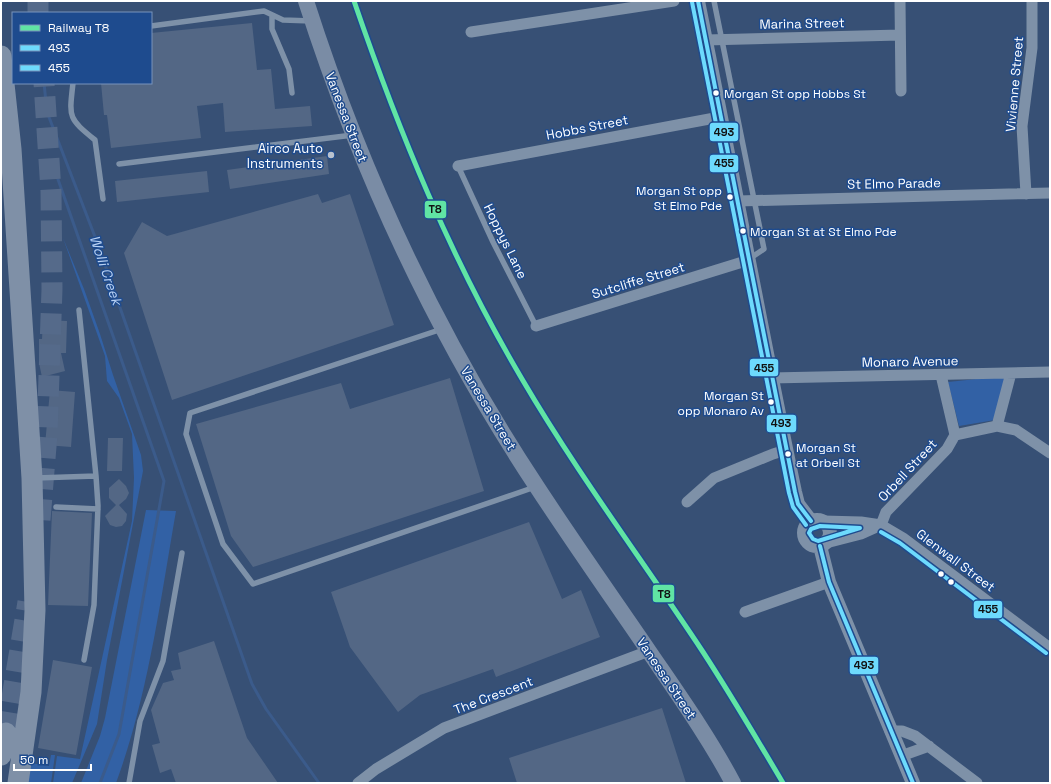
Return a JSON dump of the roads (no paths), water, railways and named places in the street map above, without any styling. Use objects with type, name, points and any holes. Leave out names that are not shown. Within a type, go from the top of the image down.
[{"type":"highway","points":[[1,56],[10,149],[32,478],[35,610],[32,684],[18,783]]},
{"type":"highway","points":[[1,755],[6,733]]},
{"type":"main road","name":"Vanessa Street","points":[[306,1],[353,135],[394,231],[443,329],[485,405],[537,486],[704,733],[733,783]]},
{"type":"street","points":[[471,32],[674,1]]},
{"type":"street","points":[[698,1],[738,201],[771,378],[798,504],[830,531],[829,540],[823,545]]},
{"type":"street","points":[[900,1],[901,91]]},
{"type":"street","name":"Vivienne Street","points":[[1026,194],[1022,126],[1032,48],[1032,1]]},
{"type":"street","name":"Marina Street","points":[[706,40],[722,38],[900,35]]},
{"type":"street","name":"Hobbs Street","points":[[458,166],[720,116]]},
{"type":"street","name":"St Elmo Parade","points":[[738,201],[1050,193]]},
{"type":"street","name":"Sutcliffe Street","points":[[536,326],[749,260]]},
{"type":"street","name":"Monaro Avenue","points":[[771,378],[1050,372]]},
{"type":"street","points":[[1011,373],[997,426],[1016,430],[1050,453]]},
{"type":"street","name":"Orbell Street","points":[[881,525],[886,512],[947,449],[955,435],[941,375]]},
{"type":"street","name":"Orbell Street","points":[[955,435],[997,426]]},
{"type":"street","points":[[687,502],[714,478],[786,450]]},
{"type":"street","points":[[817,521],[861,522],[881,525],[861,534],[823,545],[809,544],[804,537],[804,528],[817,521]]},
{"type":"street","name":"Glenwall Street","points":[[881,525],[903,538],[1050,648]]},
{"type":"street","points":[[823,545],[829,582],[912,783]]},
{"type":"street","points":[[745,612],[829,582]]},
{"type":"street","name":"The Crescent","points":[[358,783],[376,769],[444,728],[649,652]]},
{"type":"street","points":[[890,730],[909,732],[977,783]]},
{"type":"street","points":[[902,756],[928,746]]},
{"type":"lane","points":[[714,1],[764,249],[749,260]]},
{"type":"lane","points":[[152,26],[264,11],[284,20],[312,20]]},
{"type":"lane","points":[[272,15],[272,29],[288,69],[292,93]]},
{"type":"lane","points":[[73,84],[70,108],[75,123],[95,140],[103,199]]},
{"type":"lane","points":[[119,164],[353,135]]},
{"type":"lane","name":"Hoppys Lane","points":[[458,166],[493,242],[536,326]]},
{"type":"lane","points":[[79,310],[98,509],[94,605],[84,660]]},
{"type":"lane","points":[[443,329],[190,413],[186,434],[223,544],[253,584],[537,486]]},
{"type":"lane","points":[[32,478],[96,476]]},
{"type":"lane","points":[[56,507],[98,509]]},
{"type":"lane","points":[[129,783],[140,721],[163,661],[182,552]]},
{"type":"waterway","name":"Wolli Creek","points":[[35,1],[36,12]]},
{"type":"waterway","name":"Wolli Creek","points":[[44,84],[47,112],[97,242],[252,684],[266,709],[319,783]]},
{"type":"waterway","points":[[54,168],[164,481],[119,734],[100,783]]},
{"type":"tunnel","points":[[38,1],[38,12]]},
{"type":"tunnel","points":[[40,520],[47,434],[52,289],[51,191],[44,84]]},
{"type":"tunnel","points":[[6,733],[28,602]]},
{"type":"rail line","name":"T8","points":[[354,1],[389,98],[428,194],[472,288],[496,334],[565,449],[703,652],[783,783]]},
{"type":"place","name":"Morgan St opp Hobbs St","points":[[716,93]]},
{"type":"place","name":"Airco Auto Instruments","points":[[331,155]]},
{"type":"place","name":"Morgan St opp St Elmo Pde","points":[[730,197]]},
{"type":"place","name":"Morgan St at St Elmo Pde","points":[[743,231]]},
{"type":"place","name":"Morgan St opp Monaro Av","points":[[771,402]]},
{"type":"place","name":"Morgan St at Orbell St","points":[[788,454]]}]
